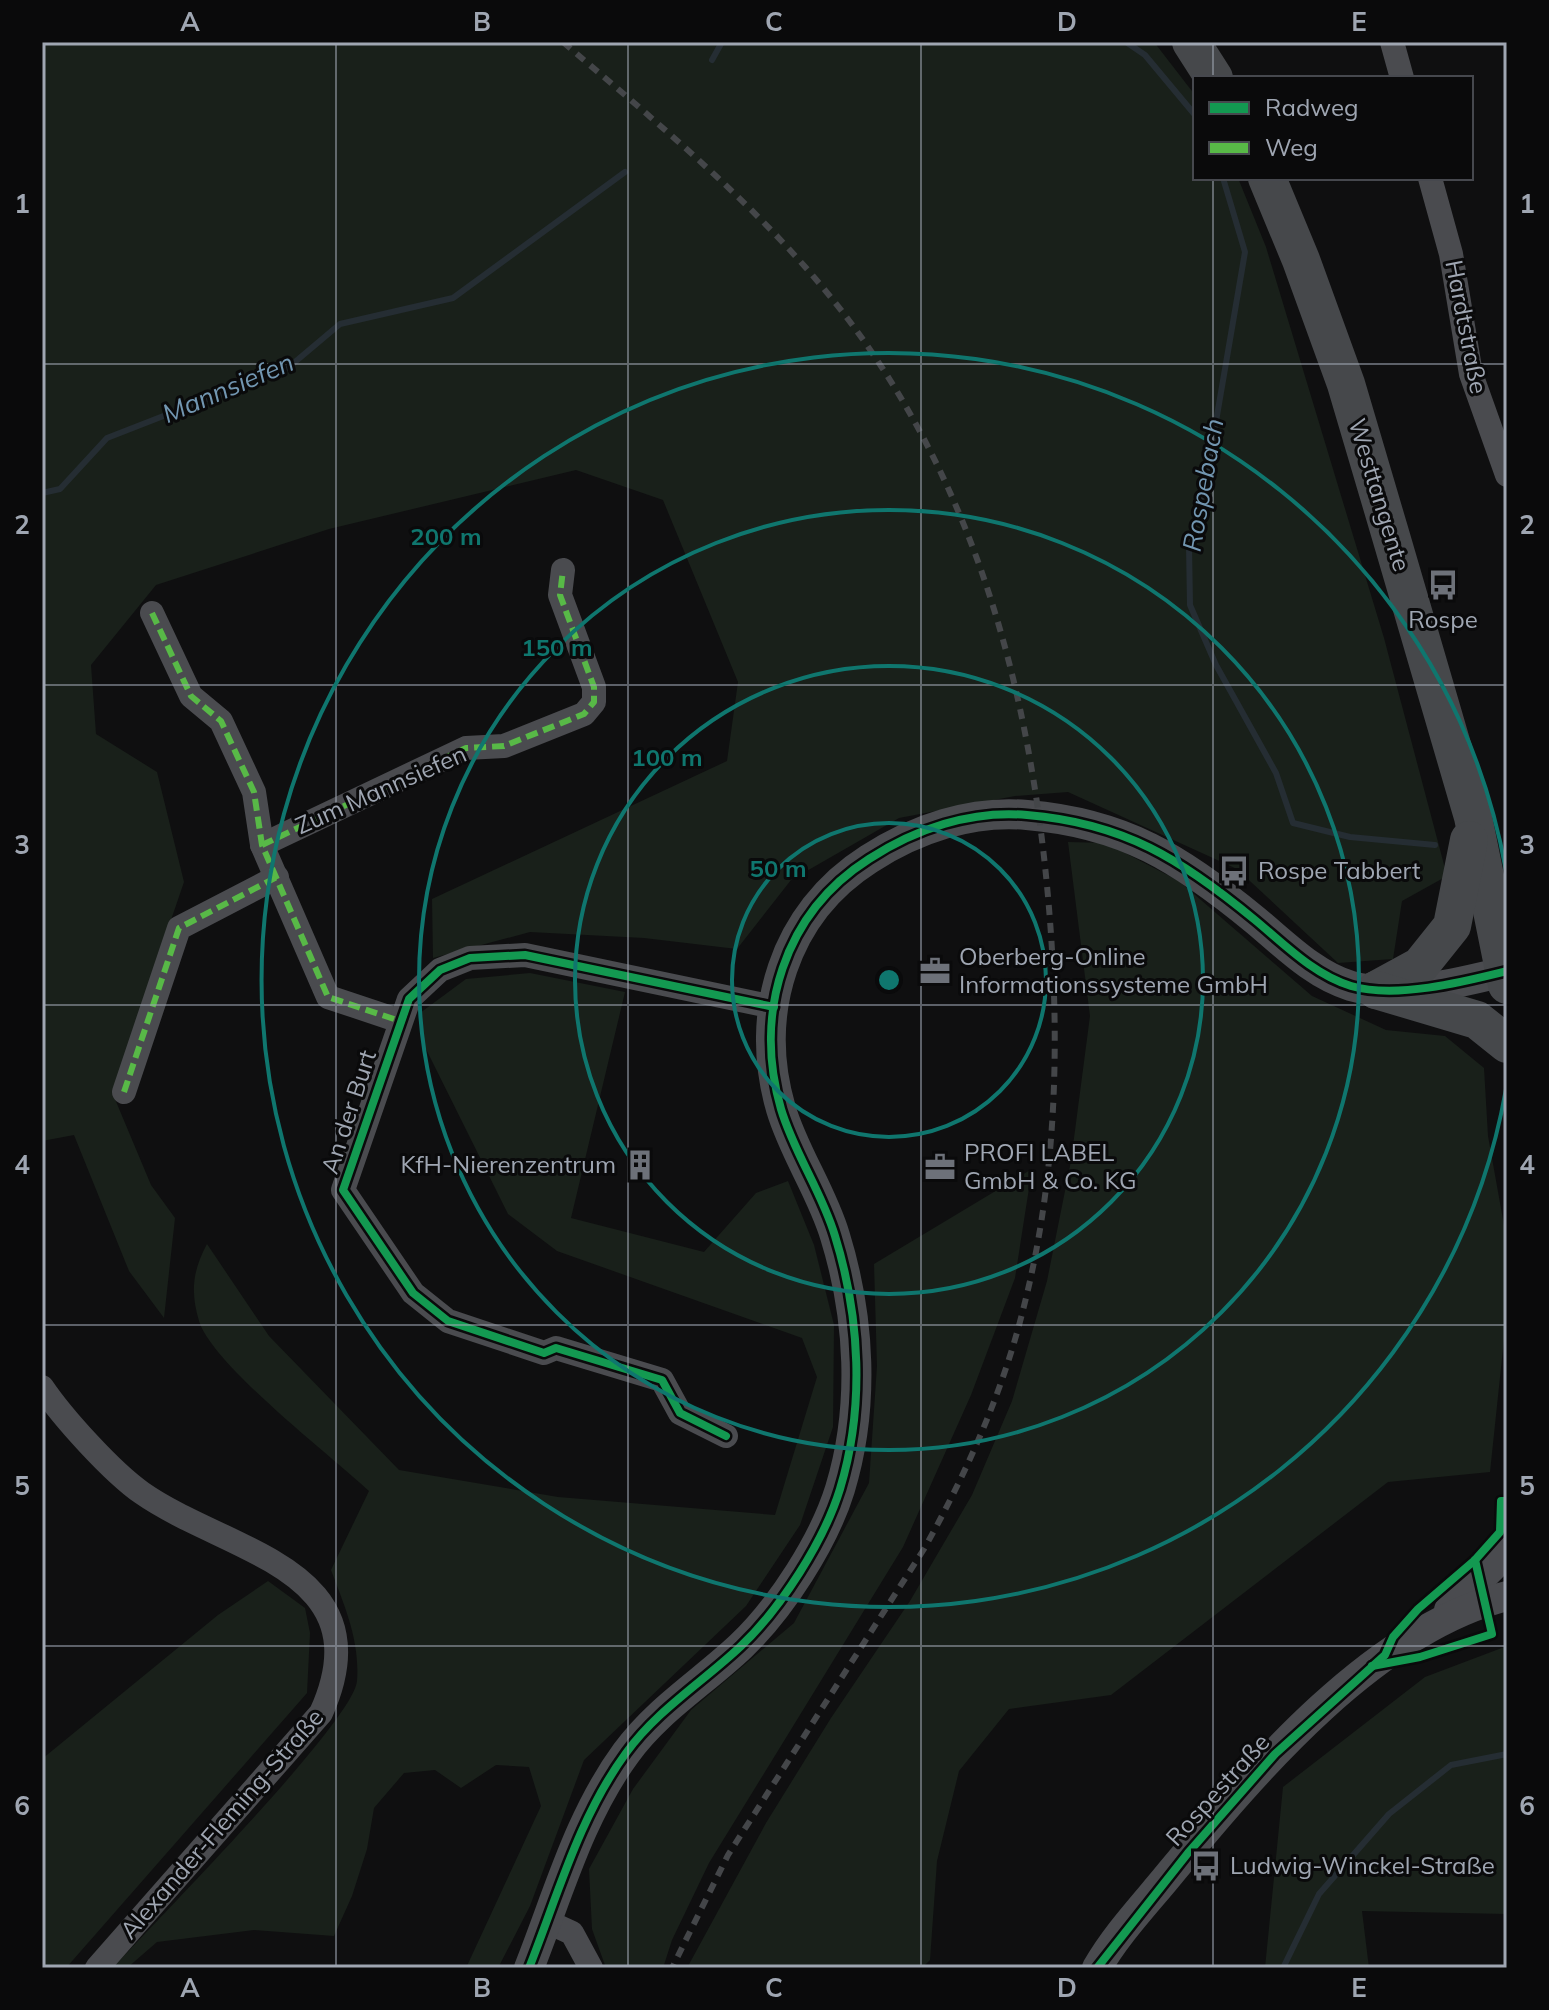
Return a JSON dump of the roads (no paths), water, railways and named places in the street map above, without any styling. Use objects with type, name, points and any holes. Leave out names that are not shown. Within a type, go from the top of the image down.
[{"type":"main road","points":[[1191,42],[1213,76]]},
{"type":"main road","name":"Westtangente","points":[[1268,180],[1346,384],[1473,817],[1506,976]]},
{"type":"main road","points":[[1376,990],[1420,966],[1452,926],[1473,817]]},
{"type":"main road","name":"Westtangente","points":[[1473,817],[1507,873]]},
{"type":"main road","points":[[1376,990],[1477,1020],[1507,1044]]},
{"type":"street","points":[[1392,42],[1401,76]]},
{"type":"street","name":"Hardtstraße","points":[[1431,180],[1451,254],[1471,374],[1507,475]]},
{"type":"street","name":"Zum Mannsiefen","points":[[262,845],[466,748],[504,746],[584,714],[594,702],[594,687],[560,595],[563,570]]},
{"type":"street","name":"Zum Mannsiefen","points":[[152,613],[191,696],[221,721],[254,792],[262,845],[328,997],[400,1021]]},
{"type":"street","points":[[529,1968],[594,1803],[627,1750],[664,1711],[742,1645],[781,1598],[826,1523],[840,1490],[856,1413],[852,1318],[835,1233],[782,1111],[771,1060],[774,1007],[783,963],[802,921],[846,873],[901,838],[968,817],[1020,814],[1079,821],[1154,846],[1215,887],[1312,967],[1350,986],[1376,990],[1506,976]]},
{"type":"street","points":[[124,1092],[179,928],[277,877]]},
{"type":"street","name":"An der Burt","points":[[726,1436],[680,1413],[662,1380],[556,1348],[544,1353],[448,1321],[413,1293],[343,1190],[409,999],[440,970],[470,958],[525,955],[774,1007]]},
{"type":"street","name":"Alexander-Fleming-Straße","points":[[42,1387],[61,1414],[141,1493],[263,1555],[312,1589],[330,1619],[339,1651],[335,1681],[321,1713],[97,1968]]},
{"type":"street","points":[[1435,1622],[1507,1552]]},
{"type":"street","name":"Rospestraße","points":[[1097,1968],[1188,1853],[1275,1754],[1359,1676],[1435,1622],[1507,1596]]},
{"type":"street","points":[[548,1922],[572,1933],[591,1968]]},
{"type":"waterway","name":"Mannsiefen","points":[[712,60],[722,42]]},
{"type":"waterway","name":"Rospebach","points":[[1126,42],[1145,55],[1193,113]]},
{"type":"waterway","name":"Mannsiefen","points":[[42,493],[60,489],[107,438],[289,367],[340,324],[453,298],[625,172]]},
{"type":"waterway","name":"Rospebach","points":[[1224,180],[1245,252],[1207,474],[1189,545],[1190,605],[1216,665],[1276,773],[1293,823],[1350,837],[1435,845]]},
{"type":"waterway","points":[[1283,1968],[1319,1894],[1389,1814],[1451,1765],[1507,1754]]},
{"type":"railway","points":[[563,42],[723,182],[797,258],[864,341],[905,406],[941,472],[995,612],[1014,684],[1030,758],[1041,832],[1052,958],[1055,1058],[1049,1158],[1035,1257],[1006,1369],[969,1461],[924,1549],[728,1855],[672,1968]]},
{"type":"place","name":"Rospe","points":[[1443,585]]},
{"type":"place","name":"Rospe Tabbert","points":[[1234,871]]},
{"type":"place","name":"Oberberg-Online Informationssysteme GmbH","points":[[935,971]]},
{"type":"place","name":"KfH-Nierenzentrum","points":[[640,1165]]},
{"type":"place","name":"PROFI LABEL GmbH & Co. KG","points":[[940,1167]]},
{"type":"place","name":"Ludwig-Winckel-Straße","points":[[1206,1866]]}]
